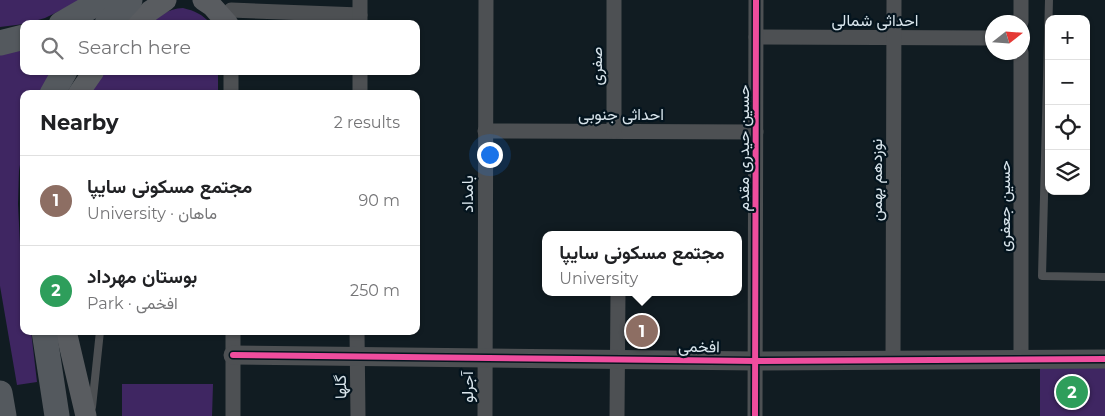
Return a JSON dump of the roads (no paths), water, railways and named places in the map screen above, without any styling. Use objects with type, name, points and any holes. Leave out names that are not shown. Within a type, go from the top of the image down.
[{"type":"highway","points":[[68,20],[103,0]]},
{"type":"highway","points":[[111,20],[130,0]]},
{"type":"highway","points":[[54,90],[63,75]]},
{"type":"highway","points":[[45,335],[57,416]]},
{"type":"highway","points":[[0,393],[4,416]]},
{"type":"main road","points":[[141,20],[166,0]]},
{"type":"main road","points":[[203,0],[231,14]]},
{"type":"main road","points":[[81,90],[91,75]]},
{"type":"main road","points":[[67,335],[86,416]]},
{"type":"street","name":"بامداد","points":[[484,358],[486,0]]},
{"type":"street","name":"صفری","points":[[614,0],[614,131]]},
{"type":"street","name":"حسین حیدری مقدم","points":[[755,416],[756,0]]},
{"type":"street","name":"نوزدهم بهمن","points":[[893,361],[894,0]]},
{"type":"street","points":[[1021,0],[1021,15]]},
{"type":"street","points":[[231,14],[360,13]]},
{"type":"street","name":"احداثی شمالی","points":[[756,37],[985,38]]},
{"type":"street","name":"حسین جعفری","points":[[1021,60],[1021,360]]},
{"type":"street","points":[[231,75],[231,90]]},
{"type":"street","points":[[360,75],[360,90]]},
{"type":"street","name":"احداثی جنوبی","points":[[485,131],[756,132]]},
{"type":"street","points":[[616,416],[618,296]]},
{"type":"street","points":[[233,335],[233,416]]},
{"type":"street","name":"گلها","points":[[357,335],[358,416]]},
{"type":"street","name":"افخمی","points":[[233,355],[893,361],[1105,359]]},
{"type":"street","name":"آجرلو","points":[[484,358],[485,416]]},
{"type":"lane","points":[[1049,0],[1042,276],[1105,277]]},
{"type":"lane","points":[[90,416],[100,335]]},
{"type":"place","name":"مجتمع مسکونی سایپا","points":[[642,331]]},
{"type":"place","name":"بوستان مهرداد","points":[[1072,392]]}]
